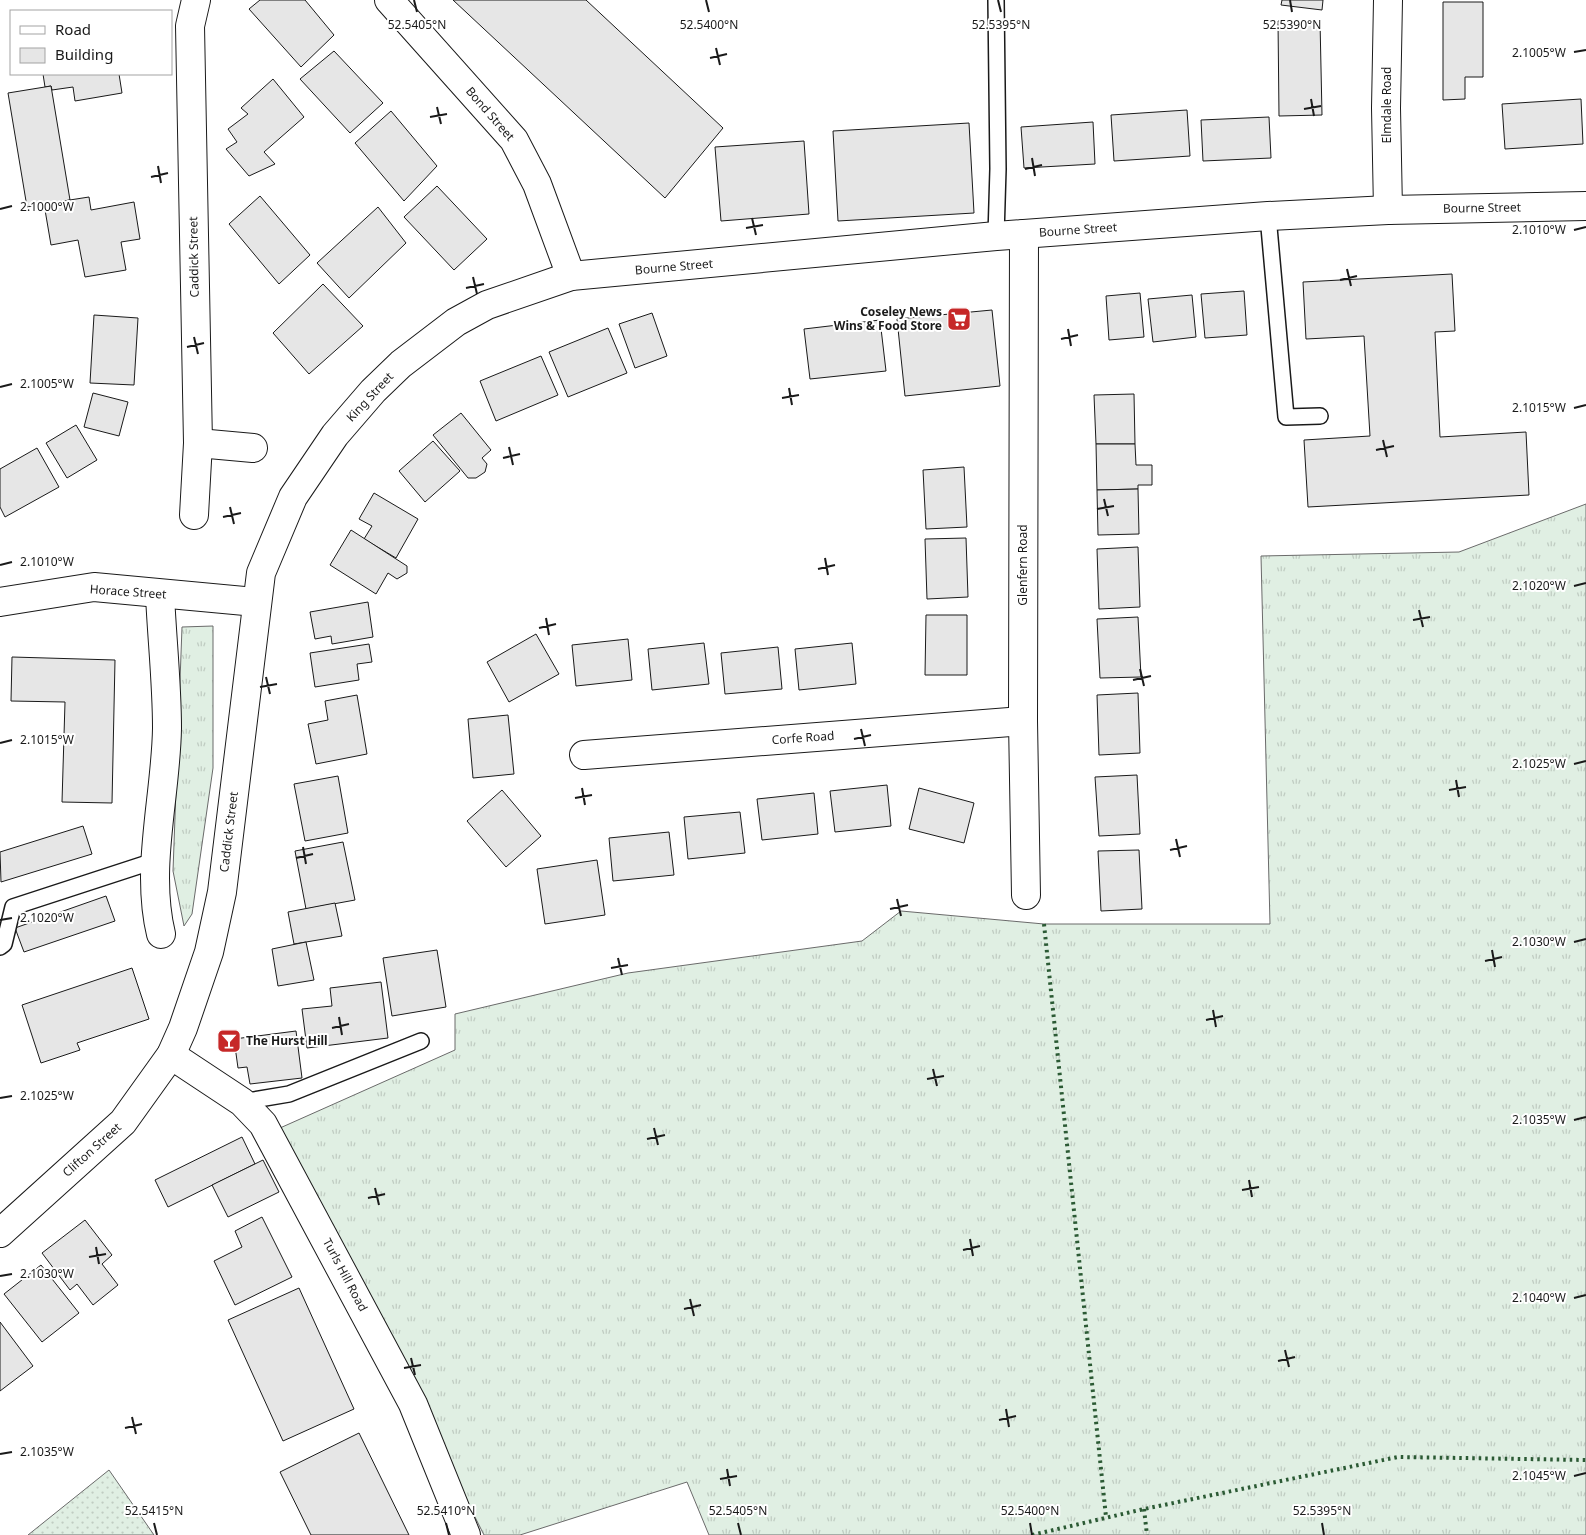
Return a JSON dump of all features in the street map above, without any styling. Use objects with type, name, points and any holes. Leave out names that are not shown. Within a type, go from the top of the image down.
[{"type":"street","name":"Caddick Street","points":[[194,515],[198,443],[190,26],[196,0]]},
{"type":"street","name":"Bond Street","points":[[389,0],[514,140],[537,184],[570,276]]},
{"type":"street","name":"Elmdale Road","points":[[1388,0],[1386,108],[1388,210]]},
{"type":"street","name":"Bourne Street","points":[[570,276],[996,236],[1268,216],[1388,210],[1586,206]]},
{"type":"street","name":"Glenfern Road","points":[[1024,234],[1023,721],[1026,895]]},
{"type":"street","name":"King Street","points":[[256,602],[261,573],[293,497],[334,435],[373,391],[414,353],[456,322],[487,305],[570,276]]},
{"type":"street","points":[[198,443],[253,448]]},
{"type":"street","name":"Horace Street","points":[[0,602],[94,587],[160,595],[256,602]]},
{"type":"street","points":[[160,595],[167,729],[157,860],[156,912],[161,934]]},
{"type":"street","name":"Caddick Street","points":[[170,1055],[183,1028],[209,952],[222,892],[256,602]]},
{"type":"street","name":"Corfe Road","points":[[584,755],[1023,721]]},
{"type":"street","name":"Turls Hill Road","points":[[170,1055],[242,1102],[263,1124],[283,1158],[413,1404],[466,1535]]},
{"type":"street","name":"Clifton Street","points":[[0,1233],[123,1122],[170,1055]]},
{"type":"lane","points":[[996,0],[998,169],[996,236]]},
{"type":"lane","points":[[1268,216],[1286,417],[1320,416]]},
{"type":"lane","points":[[0,946],[4,944],[13,907],[157,860]]},
{"type":"lane","points":[[242,1102],[288,1094],[421,1040]]},
{"type":"green space","points":[[1586,504],[1586,1535],[709,1535],[687,1482],[520,1535],[484,1535],[280,1128],[455,1050],[455,1014],[628,973],[862,941],[901,911],[1044,924],[1270,924],[1261,556],[1459,552]]},
{"type":"green space","points":[[213,626],[213,768],[192,914],[184,926],[173,871],[182,627]]},
{"type":"green space","points":[[109,1470],[154,1535],[28,1535]]},
{"type":"building","points":[[260,0],[305,0],[334,35],[301,67],[249,9]]},
{"type":"building","points":[[453,0],[586,0],[723,128],[665,198]]},
{"type":"building","points":[[1282,0],[1323,0],[1322,10],[1281,5]]},
{"type":"building","points":[[1443,2],[1483,2],[1483,77],[1465,77],[1465,99],[1443,100]]},
{"type":"building","points":[[1278,21],[1320,21],[1322,115],[1279,116]]},
{"type":"building","points":[[334,51],[383,103],[350,133],[300,79]]},
{"type":"building","points":[[43,75],[119,75],[122,93],[75,101],[73,87],[52,90],[51,86],[45,87]]},
{"type":"building","points":[[273,79],[304,117],[264,152],[275,164],[249,176],[226,149],[237,142],[228,129],[248,114],[241,108]]},
{"type":"building","points":[[51,86],[70,200],[27,207],[8,93]]},
{"type":"building","points":[[1581,99],[1583,144],[1505,149],[1502,104]]},
{"type":"building","points":[[1187,110],[1190,156],[1114,161],[1111,115]]},
{"type":"building","points":[[391,111],[437,166],[404,201],[355,143]]},
{"type":"building","points":[[1269,117],[1271,158],[1203,161],[1201,120]]},
{"type":"building","points":[[1093,122],[1095,164],[1024,168],[1021,127]]},
{"type":"building","points":[[969,123],[974,213],[838,221],[833,131]]},
{"type":"building","points":[[804,141],[809,214],[721,221],[715,147]]},
{"type":"building","points":[[437,186],[487,239],[454,270],[404,217]]},
{"type":"building","points":[[260,196],[310,255],[279,284],[229,224]]},
{"type":"building","points":[[89,197],[91,210],[134,202],[140,239],[121,242],[126,270],[85,277],[78,240],[51,245],[44,204]]},
{"type":"building","points":[[378,207],[406,243],[349,298],[317,263]]},
{"type":"building","points":[[1452,274],[1455,331],[1435,332],[1440,437],[1526,432],[1529,495],[1308,507],[1304,440],[1370,436],[1364,336],[1306,339],[1303,282]]},
{"type":"building","points":[[323,284],[363,326],[309,374],[273,333]]},
{"type":"building","points":[[1244,291],[1247,335],[1205,338],[1201,294]]},
{"type":"building","points":[[1140,293],[1144,337],[1109,340],[1106,296]]},
{"type":"building","points":[[1192,295],[1196,337],[1153,342],[1148,299]]},
{"type":"building","points":[[992,310],[1000,386],[905,396],[897,319]]},
{"type":"building","points":[[652,313],[667,356],[635,368],[619,324]]},
{"type":"building","points":[[94,315],[138,318],[134,385],[90,383]]},
{"type":"building","points":[[880,320],[886,371],[810,379],[804,329]]},
{"type":"building","points":[[608,328],[627,373],[568,397],[549,352]]},
{"type":"building","points":[[541,356],[558,395],[496,421],[480,381]]},
{"type":"building","points":[[93,393],[128,402],[119,436],[84,427]]},
{"type":"building","points":[[1134,394],[1135,444],[1096,444],[1094,395]]},
{"type":"building","points":[[461,413],[491,450],[482,458],[487,464],[485,472],[476,478],[468,478],[433,435]]},
{"type":"building","points":[[76,425],[97,460],[67,478],[46,443]]},
{"type":"building","points":[[433,441],[460,471],[425,502],[399,471]]},
{"type":"building","points":[[1096,444],[1135,444],[1136,465],[1152,465],[1152,485],[1138,485],[1138,489],[1097,490]]},
{"type":"building","points":[[37,448],[59,487],[5,517],[0,507],[0,469]]},
{"type":"building","points":[[964,467],[967,527],[926,529],[923,470]]},
{"type":"building","points":[[1138,489],[1139,534],[1098,535],[1097,490]]},
{"type":"building","points":[[374,493],[418,519],[396,558],[364,539],[372,526],[359,519]]},
{"type":"building","points":[[351,530],[407,566],[407,573],[397,579],[388,573],[376,594],[330,565]]},
{"type":"building","points":[[966,538],[968,597],[927,599],[925,539]]},
{"type":"building","points":[[1138,547],[1140,607],[1099,609],[1097,549]]},
{"type":"building","points":[[368,602],[373,637],[332,644],[331,636],[315,639],[310,612]]},
{"type":"building","points":[[926,615],[967,615],[967,675],[925,675]]},
{"type":"building","points":[[1138,617],[1141,677],[1100,678],[1097,619]]},
{"type":"building","points":[[536,634],[559,674],[509,702],[487,662]]},
{"type":"building","points":[[628,639],[632,680],[576,686],[572,645]]},
{"type":"building","points":[[704,643],[709,684],[652,690],[648,649]]},
{"type":"building","points":[[852,643],[856,684],[799,690],[795,649]]},
{"type":"building","points":[[369,644],[372,662],[357,664],[359,680],[315,687],[310,653]]},
{"type":"building","points":[[778,647],[782,689],[725,694],[721,653]]},
{"type":"building","points":[[12,657],[115,660],[112,803],[62,802],[65,702],[11,701]]},
{"type":"building","points":[[1138,693],[1140,753],[1099,755],[1097,695]]},
{"type":"building","points":[[357,695],[367,754],[316,764],[308,724],[328,720],[325,701]]},
{"type":"building","points":[[508,715],[514,774],[473,778],[468,719]]},
{"type":"building","points":[[1137,775],[1140,834],[1099,836],[1095,777]]},
{"type":"building","points":[[338,776],[348,833],[305,841],[294,784]]},
{"type":"building","points":[[887,785],[891,826],[835,832],[830,791]]},
{"type":"building","points":[[919,788],[974,803],[964,843],[909,829]]},
{"type":"building","points":[[502,790],[541,836],[506,867],[467,821]]},
{"type":"building","points":[[814,793],[818,834],[762,840],[757,799]]},
{"type":"building","points":[[740,812],[745,853],[688,859],[684,817]]},
{"type":"building","points":[[83,826],[92,854],[1,882],[0,852]]},
{"type":"building","points":[[669,832],[674,875],[613,881],[609,838]]},
{"type":"building","points":[[343,842],[355,900],[306,909],[295,851]]},
{"type":"building","points":[[1139,850],[1142,909],[1101,911],[1098,851]]},
{"type":"building","points":[[597,860],[605,915],[545,924],[537,869]]},
{"type":"building","points":[[106,896],[115,921],[24,952],[15,928]]},
{"type":"building","points":[[335,903],[342,936],[294,944],[288,912]]},
{"type":"building","points":[[306,942],[314,980],[278,986],[272,949]]},
{"type":"building","points":[[437,950],[446,1007],[392,1016],[383,958]]},
{"type":"building","points":[[132,968],[149,1019],[77,1043],[80,1050],[41,1063],[22,1005]]},
{"type":"building","points":[[381,982],[388,1038],[307,1048],[302,1009],[332,1006],[330,988]]},
{"type":"building","points":[[296,1031],[302,1078],[250,1084],[247,1067],[238,1068],[234,1039]]},
{"type":"building","points":[[242,1137],[255,1164],[168,1207],[155,1180]]},
{"type":"building","points":[[263,1160],[279,1192],[228,1217],[212,1185]]},
{"type":"building","points":[[262,1217],[292,1277],[235,1305],[214,1261],[242,1247],[235,1231]]},
{"type":"building","points":[[85,1220],[112,1255],[102,1264],[118,1285],[93,1305],[77,1284],[70,1290],[42,1253]]},
{"type":"building","points":[[41,1265],[79,1313],[42,1342],[4,1294]]},
{"type":"building","points":[[299,1288],[354,1409],[283,1441],[228,1320]]},
{"type":"building","points":[[0,1322],[33,1366],[0,1391]]},
{"type":"building","points":[[359,1433],[409,1535],[311,1535],[280,1472]]},
{"type":"hedge","points":[[1044,924],[1106,1517]]},
{"type":"hedge","points":[[1032,1535],[1144,1509],[1398,1457],[1586,1460]]},
{"type":"hedge","points":[[1144,1509],[1147,1535]]},
{"type":"place","name":"Coseley News Wins & Food Store","points":[[959,319]]},
{"type":"place","name":"The Hurst Hill","points":[[229,1041]]}]
